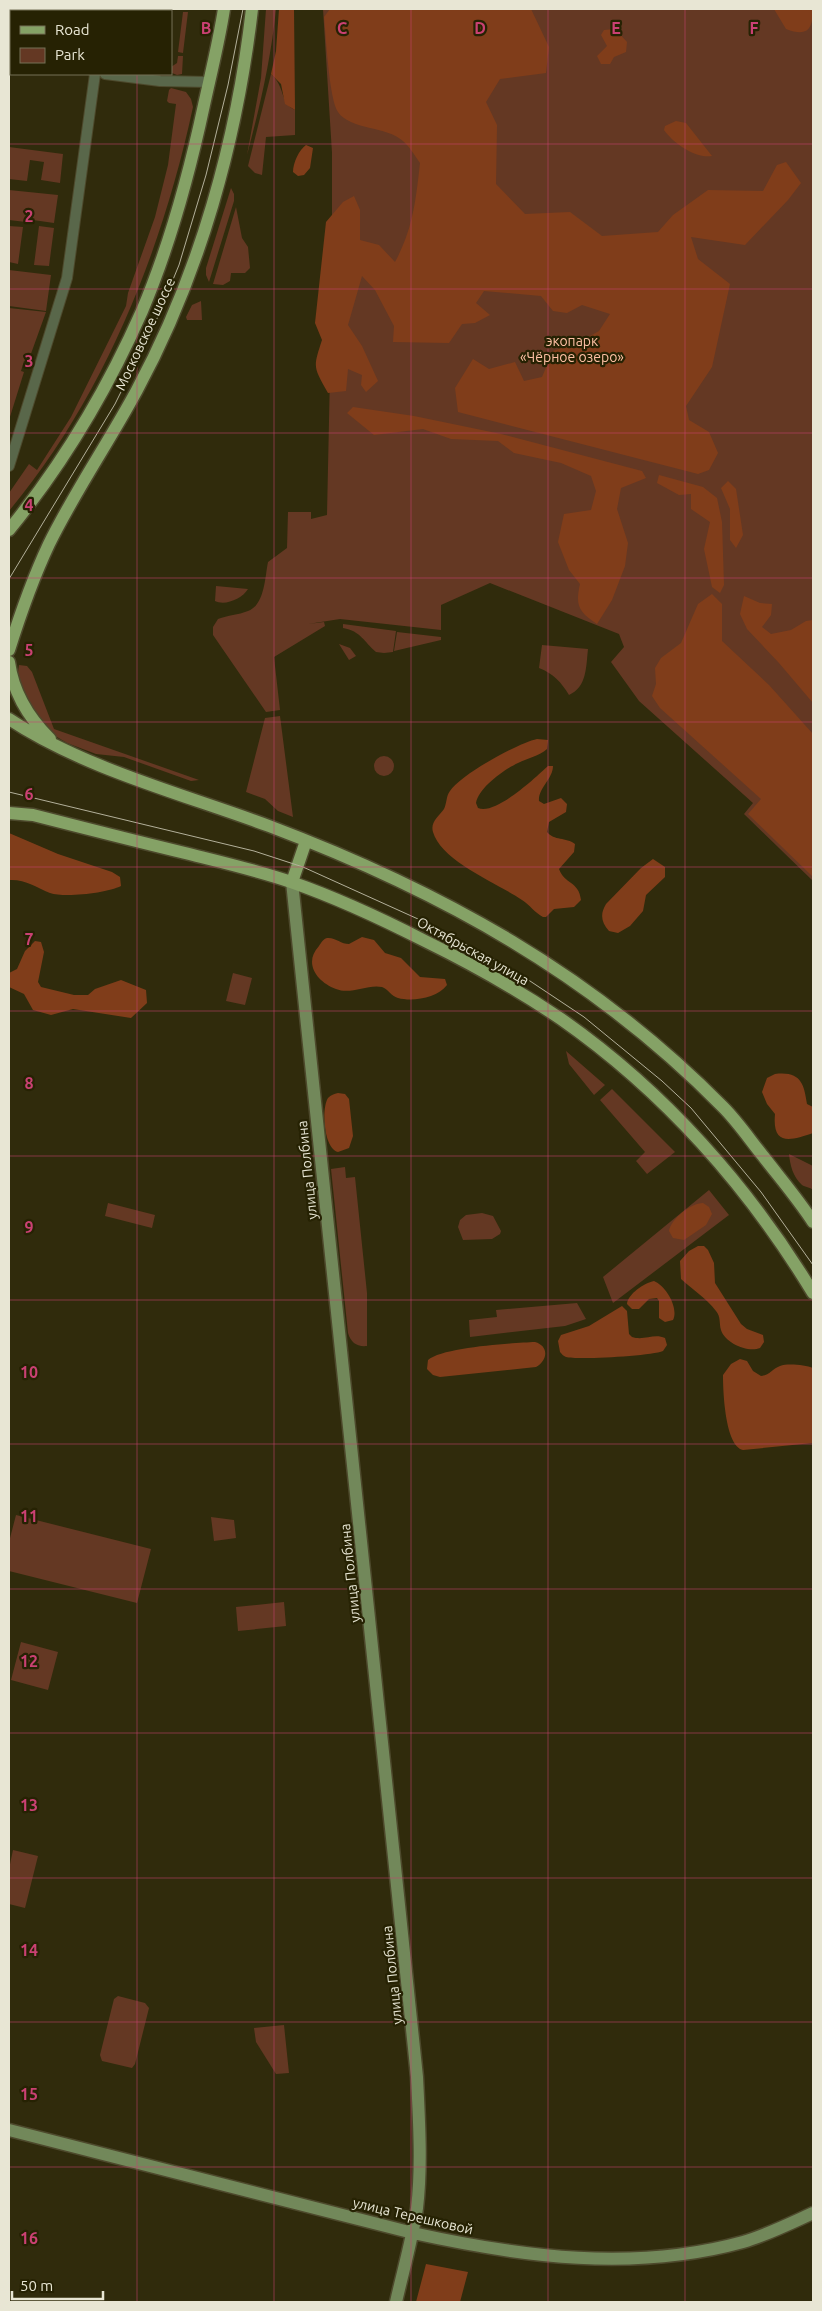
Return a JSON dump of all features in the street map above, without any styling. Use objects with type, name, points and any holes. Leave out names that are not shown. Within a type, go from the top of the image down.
[{"type":"main road","name":"Московское шоссе","points":[[9,530],[40,489],[87,415],[142,311],[183,190],[210,82],[224,9]]},
{"type":"main road","name":"Московское шоссе","points":[[9,650],[49,545],[137,390],[186,283],[228,148],[240,94],[252,9]]},
{"type":"main road","points":[[9,662],[13,681],[24,707],[40,730],[65,752]]},
{"type":"main road","name":"Октябрьская улица","points":[[9,719],[65,752],[306,841],[404,883],[515,942],[602,1001],[653,1042],[725,1109],[813,1222]]},
{"type":"main road","name":"Октябрьская улица","points":[[9,813],[33,815],[254,870],[292,882],[370,913],[449,953],[541,1006],[609,1057],[656,1097],[707,1149],[769,1226],[813,1293]]},
{"type":"main road","name":"улица Полбина","points":[[292,882],[306,841]]},
{"type":"street","points":[[9,466],[67,278],[95,75]]},
{"type":"street","points":[[113,75],[160,81],[210,82]]},
{"type":"street","name":"улица Полбина","points":[[292,882],[417,2077],[419,2126],[417,2206],[413,2233],[396,2302]]},
{"type":"street","name":"улица Терешковой","points":[[9,2130],[413,2233],[457,2243],[575,2259],[647,2259],[670,2257],[744,2242],[813,2213]]},
{"type":"green space","points":[[266,9],[276,9],[274,28],[247,155],[261,78]]},
{"type":"green space","points":[[279,9],[294,9],[295,110],[285,104],[281,84],[271,74],[276,51]]},
{"type":"green space","name":"экопарк «Чёрное озеро»","points":[[323,9],[813,9],[813,881],[744,814],[753,803],[639,701],[611,662],[624,647],[619,634],[490,583],[441,605],[441,630],[340,619],[308,624],[324,622],[325,626],[274,657],[280,710],[266,712],[213,635],[213,627],[218,619],[248,611],[258,603],[263,590],[268,562],[287,548],[288,512],[311,512],[311,519],[327,515],[332,280],[332,153]]},
{"type":"green space","points":[[330,9],[531,9],[549,47],[546,73],[500,79],[486,102],[497,125],[496,184],[525,214],[570,212],[602,236],[658,232],[673,215],[708,190],[763,191],[777,165],[786,162],[801,183],[788,200],[745,245],[691,237],[698,259],[730,284],[712,367],[686,406],[689,420],[709,432],[718,453],[709,470],[698,474],[458,412],[455,388],[473,359],[489,369],[515,362],[524,381],[542,377],[553,351],[583,340],[599,331],[610,314],[582,305],[567,313],[553,311],[541,296],[484,291],[476,303],[490,315],[475,323],[462,324],[449,343],[393,342],[394,326],[375,290],[362,276],[348,325],[362,346],[378,381],[366,392],[361,385],[362,375],[348,369],[346,391],[328,393],[316,367],[322,340],[315,323],[326,222],[343,202],[354,196],[360,210],[360,240],[379,245],[395,262],[410,226],[420,163],[408,146],[396,136],[351,122],[338,112],[330,81],[324,17]]},
{"type":"green space","points":[[774,9],[813,9],[810,27],[804,32],[786,29]]},
{"type":"green space","points":[[183,12],[188,12],[183,53],[178,52]]},
{"type":"green space","points":[[615,29],[627,42],[626,52],[614,57],[610,64],[601,64],[597,56],[607,46],[601,35],[604,30]]},
{"type":"green space","points":[[178,56],[183,56],[182,74],[172,73],[172,66],[177,63]]},
{"type":"green space","points":[[271,74],[279,84],[287,103],[295,110],[295,135],[266,137],[262,175],[255,173],[248,166]]},
{"type":"green space","points":[[171,88],[186,92],[191,99],[193,107],[165,215],[146,268],[125,320],[101,371],[43,467],[9,511],[9,493],[29,464],[37,470],[71,417],[126,306],[128,293],[155,217],[168,165],[176,104],[167,101]]},
{"type":"green space","points":[[676,121],[686,123],[712,156],[692,153],[673,140],[664,130],[665,126]]},
{"type":"green space","points":[[306,145],[313,148],[310,168],[304,175],[298,176],[293,172],[294,165],[299,153]]},
{"type":"green space","points":[[9,147],[63,154],[60,183],[41,180],[44,162],[30,160],[27,181],[9,179]]},
{"type":"green space","points":[[231,188],[234,194],[234,201],[209,282],[206,268]]},
{"type":"green space","points":[[9,190],[58,195],[54,223],[26,219],[26,222],[9,220]]},
{"type":"green space","points":[[236,207],[242,238],[248,247],[250,268],[245,273],[231,273],[230,281],[223,285],[213,284]]},
{"type":"green space","points":[[9,226],[23,227],[18,264],[9,262]]},
{"type":"green space","points":[[39,226],[54,228],[49,266],[34,265]]},
{"type":"green space","points":[[9,270],[51,275],[46,311],[9,306]]},
{"type":"green space","points":[[201,301],[202,320],[187,320],[186,317],[192,305]]},
{"type":"green space","points":[[9,308],[46,312],[28,362],[24,361],[21,371],[24,372],[9,420]]},
{"type":"green space","points":[[353,407],[414,416],[501,434],[642,471],[646,478],[621,488],[617,509],[628,543],[625,566],[612,600],[597,624],[586,616],[580,608],[578,598],[580,584],[569,570],[558,542],[564,514],[591,510],[596,491],[591,476],[561,463],[514,453],[498,441],[451,439],[423,429],[374,435],[347,413]]},
{"type":"green space","points":[[659,475],[703,487],[717,498],[722,522],[724,585],[720,593],[712,587],[704,549],[710,522],[691,509],[691,494],[679,495],[657,483]]},
{"type":"green space","points":[[728,481],[736,489],[743,535],[736,548],[730,540],[730,509],[721,488]]},
{"type":"green space","points":[[216,586],[248,589],[242,596],[224,603],[215,601]]},
{"type":"green space","points":[[712,594],[722,604],[722,641],[769,685],[813,734],[813,877],[748,814],[761,799],[660,708],[652,696],[656,684],[655,668],[661,658],[681,643],[698,604]]},
{"type":"green space","points":[[744,596],[760,603],[772,604],[771,615],[762,627],[771,634],[791,630],[806,621],[813,620],[813,703],[747,629],[740,614]]},
{"type":"green space","points":[[343,624],[396,631],[393,652],[376,652],[358,634],[343,628]]},
{"type":"green space","points":[[397,632],[441,637],[441,640],[394,651]]},
{"type":"green space","points":[[339,644],[350,648],[356,656],[349,660]]},
{"type":"green space","points":[[542,645],[588,649],[586,669],[582,682],[569,695],[557,679],[539,668]]},
{"type":"green space","points":[[19,665],[27,666],[32,672],[54,729],[199,780],[191,781],[124,757],[96,754],[67,743],[52,734],[40,723],[17,679]]},
{"type":"green space","points":[[280,716],[293,817],[278,811],[265,799],[246,792],[265,718]]},
{"type":"green space","points":[[537,739],[548,740],[547,749],[500,774],[482,791],[476,803],[478,808],[485,809],[494,806],[515,794],[548,766],[553,766],[551,775],[539,796],[539,801],[544,804],[561,798],[567,804],[566,812],[549,822],[547,832],[553,837],[568,840],[575,844],[574,852],[559,869],[564,878],[577,889],[581,900],[574,907],[554,909],[546,917],[540,915],[522,900],[458,862],[438,843],[432,828],[444,809],[449,793],[456,784],[490,760]]},
{"type":"green space","points":[[380,756],[388,756],[394,762],[394,770],[388,776],[380,776],[374,770],[374,762]]},
{"type":"green space","points":[[9,833],[58,854],[112,872],[120,877],[121,886],[96,893],[65,895],[50,893],[25,882],[9,880]]},
{"type":"green space","points":[[653,859],[665,867],[665,877],[646,895],[643,911],[630,926],[618,933],[609,931],[602,918],[606,904],[641,868]]},
{"type":"green space","points":[[362,937],[374,940],[385,953],[401,958],[420,977],[445,979],[447,985],[431,996],[404,999],[396,997],[382,987],[376,986],[342,991],[323,982],[314,971],[312,959],[314,952],[323,940],[330,938],[349,944]]},
{"type":"green space","points":[[35,941],[41,942],[44,952],[38,982],[41,987],[74,995],[88,995],[95,989],[121,980],[146,990],[147,1003],[131,1018],[73,1009],[51,1015],[33,1010],[24,994],[9,987],[9,973],[17,969],[25,951]]},
{"type":"green space","points":[[233,973],[252,978],[245,1005],[226,1001]]},
{"type":"green space","points":[[566,1051],[605,1085],[594,1095],[569,1064]]},
{"type":"green space","points":[[775,1074],[791,1075],[800,1080],[807,1104],[813,1107],[813,1133],[790,1139],[780,1136],[776,1132],[775,1114],[767,1104],[762,1092],[767,1078]]},
{"type":"green space","points":[[612,1089],[675,1152],[647,1174],[636,1161],[645,1152],[600,1100]]},
{"type":"green space","points":[[338,1093],[345,1094],[349,1099],[353,1136],[349,1148],[338,1152],[330,1144],[324,1119],[328,1098]]},
{"type":"green space","points":[[789,1154],[813,1166],[813,1190],[802,1185],[794,1175]]},
{"type":"green space","points":[[345,1167],[346,1178],[355,1177],[367,1293],[367,1346],[355,1344],[348,1333],[331,1169]]},
{"type":"green space","points":[[709,1190],[729,1215],[613,1303],[603,1277]]},
{"type":"green space","points":[[108,1203],[155,1215],[152,1228],[105,1216]]},
{"type":"green space","points":[[703,1203],[709,1207],[712,1214],[706,1225],[684,1240],[673,1238],[669,1231],[677,1217],[687,1209]]},
{"type":"green space","points":[[482,1213],[493,1216],[501,1231],[500,1234],[492,1239],[463,1240],[458,1227],[460,1220],[466,1215]]},
{"type":"green space","points":[[698,1246],[704,1246],[708,1250],[714,1263],[715,1283],[741,1324],[747,1329],[763,1335],[764,1342],[760,1348],[743,1348],[727,1339],[721,1330],[718,1313],[704,1298],[681,1279],[680,1261],[689,1251]]},
{"type":"green space","points":[[654,1281],[667,1292],[673,1304],[673,1320],[665,1322],[659,1318],[659,1301],[657,1298],[649,1299],[639,1309],[632,1309],[627,1304],[630,1296],[637,1290]]},
{"type":"green space","points":[[577,1303],[586,1319],[565,1326],[470,1337],[469,1320],[497,1317],[496,1310]]},
{"type":"green space","points":[[622,1306],[627,1311],[629,1334],[636,1338],[657,1336],[665,1338],[667,1345],[663,1351],[599,1358],[563,1356],[560,1352],[558,1341],[561,1335],[589,1326]]},
{"type":"green space","points":[[535,1342],[540,1344],[545,1350],[543,1361],[536,1367],[440,1377],[433,1375],[427,1369],[428,1360],[448,1352],[479,1346]]},
{"type":"green space","points":[[740,1359],[747,1361],[753,1371],[761,1376],[783,1365],[813,1368],[813,1443],[743,1450],[737,1446],[732,1439],[726,1417],[723,1375],[731,1364]]},
{"type":"green space","points":[[16,1515],[151,1549],[137,1603],[9,1571],[9,1542]]},
{"type":"green space","points":[[211,1517],[234,1520],[236,1538],[214,1541]]},
{"type":"green space","points":[[284,1602],[286,1626],[238,1631],[236,1607]]},
{"type":"green space","points":[[21,1642],[58,1652],[48,1690],[11,1680]]},
{"type":"green space","points":[[13,1850],[38,1856],[25,1908],[9,1904],[9,1869]]},
{"type":"green space","points":[[118,1996],[145,2003],[149,2008],[135,2064],[132,2068],[102,2061],[100,2055],[114,1999]]},
{"type":"green space","points":[[284,2025],[289,2073],[276,2074],[256,2042],[254,2028]]},
{"type":"green space","points":[[426,2264],[468,2272],[460,2302],[416,2302]]},
{"type":"tram line","points":[[9,579],[115,404],[156,321],[179,265],[206,175],[228,85],[243,9]]},
{"type":"tram line","points":[[9,792],[254,851],[303,867],[418,919],[515,971],[584,1017],[662,1081],[691,1108],[761,1192],[813,1265]]}]
